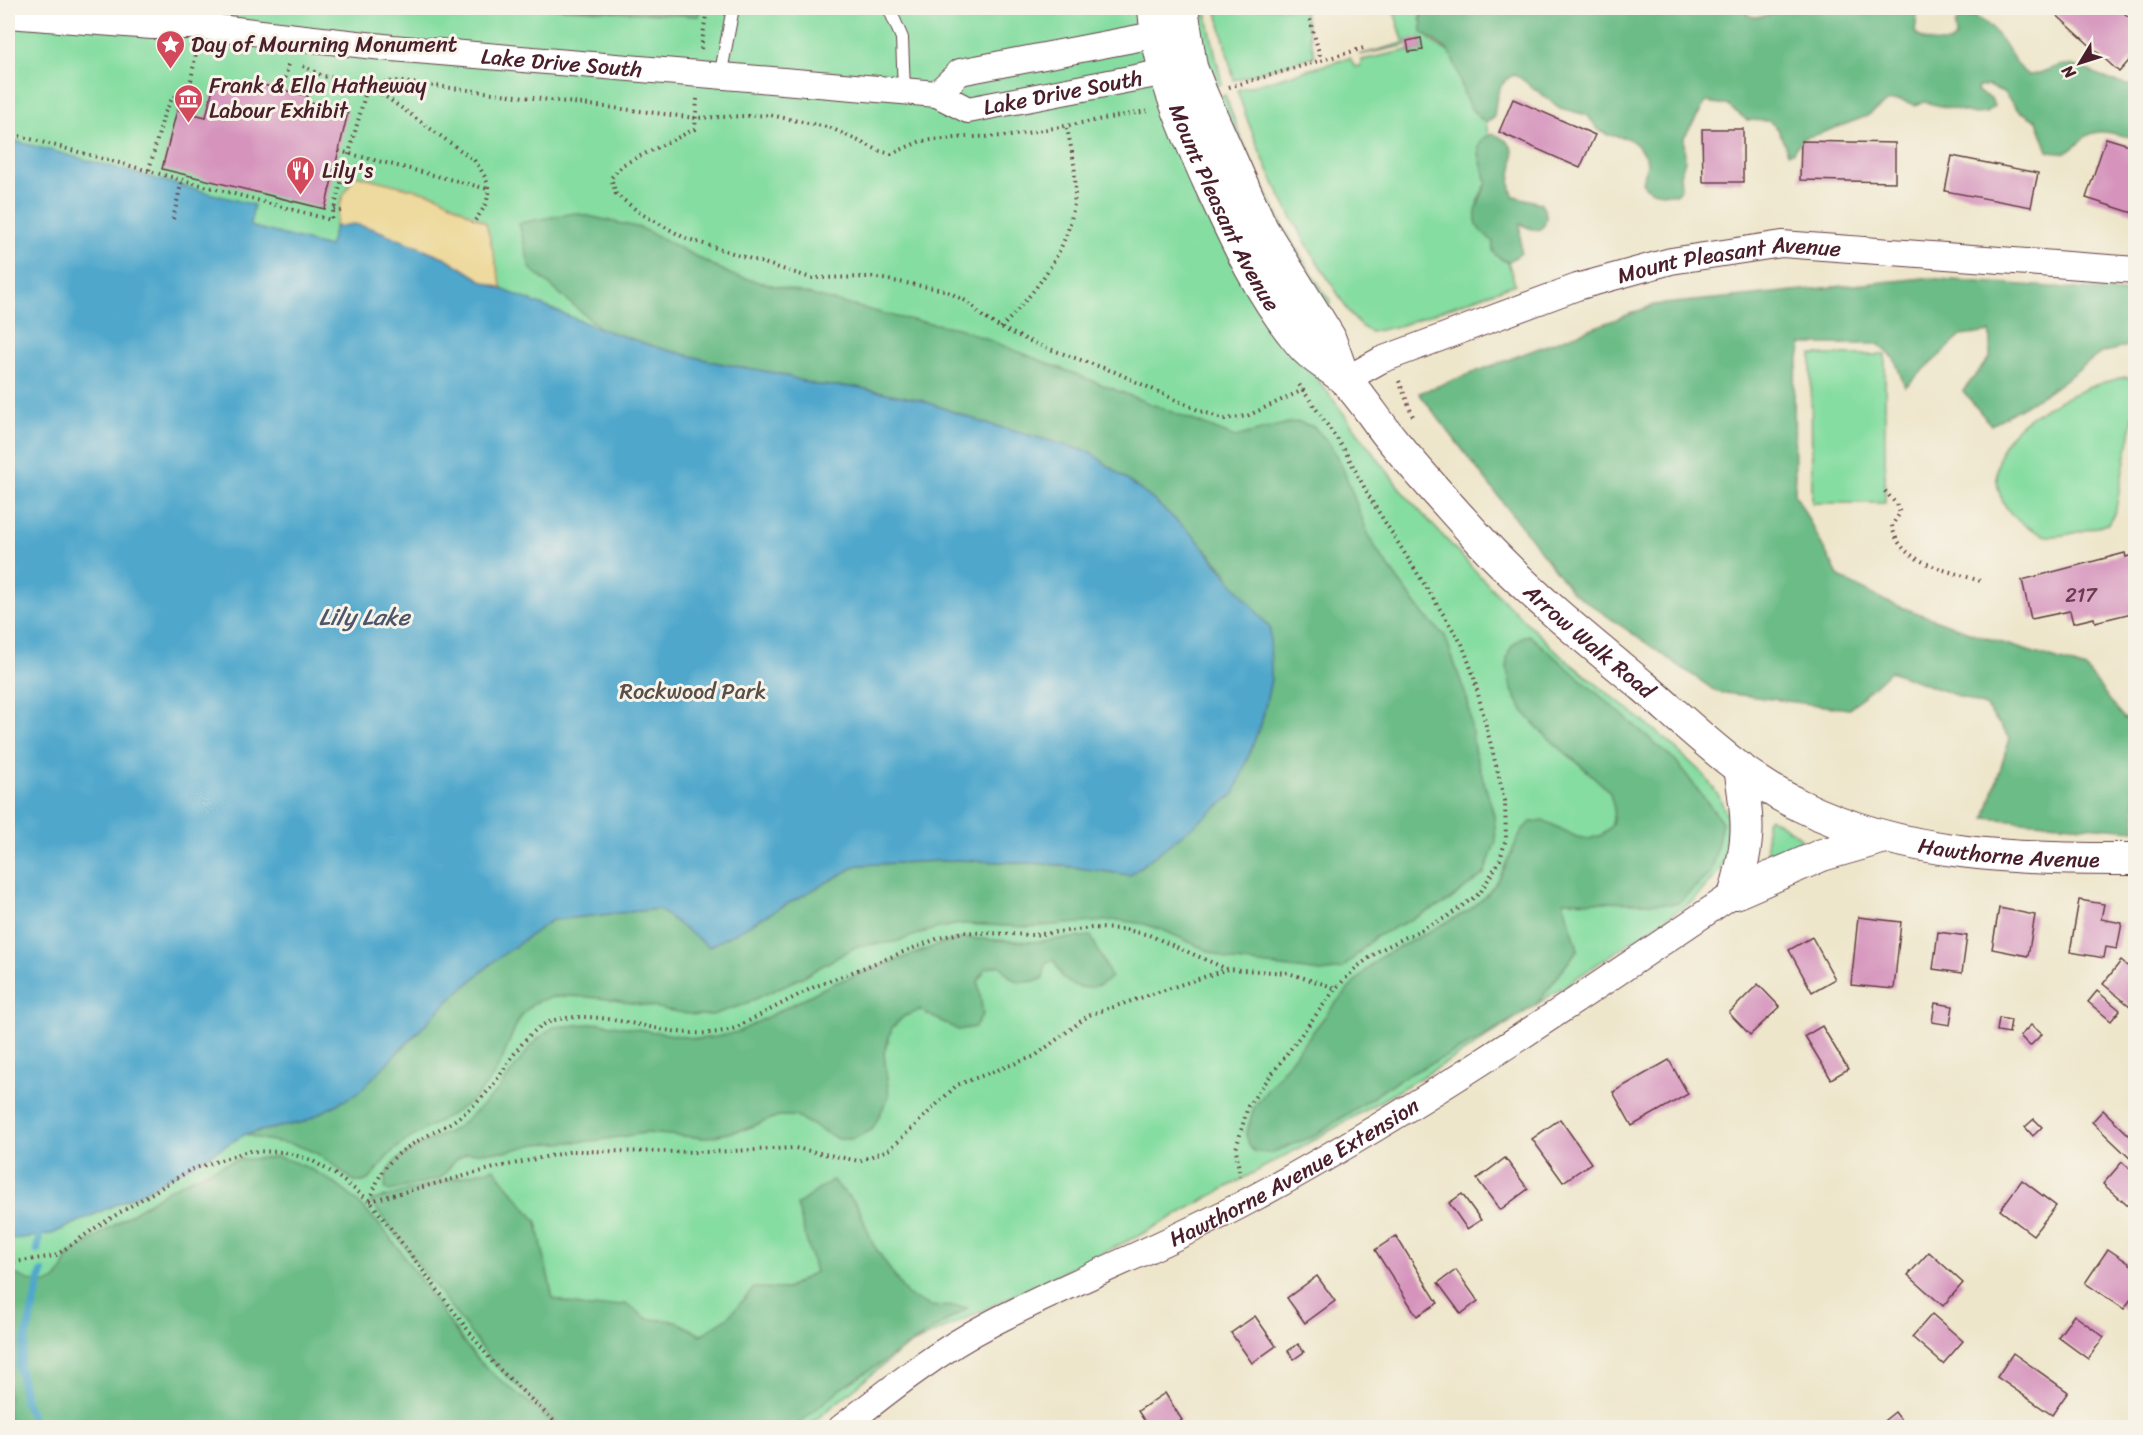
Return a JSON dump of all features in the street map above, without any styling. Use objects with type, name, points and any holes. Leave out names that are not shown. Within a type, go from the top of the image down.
[{"type":"street","name":"Lake Drive South","points":[[8,15],[152,26],[201,27],[392,48],[937,94],[968,110],[1183,84]]},
{"type":"street","name":"Lake Drive South","points":[[937,94],[960,72],[1169,20]]},
{"type":"street","name":"Mount Pleasant Avenue","points":[[1169,20],[1183,84],[1235,240],[1263,288],[1302,346],[1345,380],[1381,360],[1577,287],[1671,261],[1760,247],[1782,244],[2136,270]]},
{"type":"street","name":"Arrow Walk Road","points":[[1345,380],[1392,441],[1504,566],[1553,611],[1740,768],[1795,804],[1821,816],[1885,837]]},
{"type":"street","points":[[1735,893],[1746,852],[1748,824],[1740,768]]},
{"type":"street","points":[[1735,893],[1822,855],[1885,837]]},
{"type":"street","name":"Hawthorne Avenue","points":[[1885,837],[2009,855],[2054,859],[2136,859]]},
{"type":"street","name":"Hawthorne Avenue Extension","points":[[841,1428],[904,1378],[991,1324],[1130,1260],[1250,1200],[1449,1084],[1735,893]]},
{"type":"lane","points":[[709,76],[733,8]]},
{"type":"lane","points":[[889,8],[902,38],[904,92]]},
{"type":"path","points":[[707,8],[709,76],[696,118],[695,129],[622,165],[610,178],[616,194],[640,213],[685,238],[811,278],[872,277],[944,290],[968,302],[983,317],[1001,328],[1041,346],[1115,372],[1200,411],[1225,419],[1247,416],[1303,390]]},
{"type":"path","points":[[1308,8],[1321,60]]},
{"type":"path","points":[[149,170],[164,114],[172,99],[185,89],[191,80],[201,27]]},
{"type":"path","points":[[278,58],[289,58],[323,76],[368,84],[395,81],[696,118],[742,115],[790,119],[831,128],[891,154],[921,141],[1010,136],[1067,128],[1151,111],[1183,84],[1321,60],[1364,48]]},
{"type":"path","points":[[185,51],[208,53]]},
{"type":"path","points":[[8,133],[331,220],[368,84]]},
{"type":"path","points":[[368,84],[474,160],[487,177],[487,205],[472,224]]},
{"type":"path","points":[[1001,328],[1054,266],[1070,221],[1075,179],[1067,128]]},
{"type":"path","points":[[339,151],[488,189]]},
{"type":"path","points":[[173,219],[182,180]]},
{"type":"path","points":[[334,209],[343,212]]},
{"type":"path","points":[[1250,1200],[1240,1179],[1236,1149],[1248,1106],[1335,988],[1357,967],[1380,950],[1446,917],[1480,893],[1500,860],[1506,838],[1504,801],[1473,674],[1462,644],[1371,500],[1344,449],[1296,381]]},
{"type":"path","points":[[1886,491],[1900,513],[1892,525],[1894,536],[1904,549],[1917,559],[1980,581]]},
{"type":"path","points":[[370,1201],[378,1179],[391,1160],[408,1146],[446,1126],[472,1107],[532,1033],[550,1021],[591,1017],[693,1034],[721,1033],[814,987],[939,938],[963,932],[1034,935],[1092,928],[1123,929],[1149,935],[1228,969],[1288,973],[1335,988]]},
{"type":"path","points":[[370,1201],[573,1150],[711,1152],[795,1148],[859,1161],[871,1158],[890,1149],[957,1085],[1035,1056],[1089,1016],[1228,969]]},
{"type":"path","points":[[8,1263],[55,1256],[101,1224],[190,1170],[248,1151],[284,1152],[311,1160],[333,1173],[370,1201],[493,1363],[561,1428]]},
{"type":"green space","name":"Rockwood Park","points":[[8,8],[1146,8],[1276,324],[1405,495],[1493,590],[1561,656],[1663,737],[1704,775],[1719,796],[1727,816],[1726,854],[1720,870],[1693,901],[1466,1051],[1317,1138],[1138,1236],[904,1348],[807,1427],[8,1427]]},
{"type":"green space","points":[[551,8],[701,8],[698,16]]},
{"type":"green space","points":[[1193,8],[1205,8],[1222,84],[1212,87]]},
{"type":"green space","points":[[1216,8],[1303,8],[1315,56],[1234,80]]},
{"type":"green space","points":[[1393,8],[1421,8],[1420,19],[1431,41],[1450,53],[1479,118],[1486,122],[1488,135],[1481,147],[1481,159],[1487,183],[1478,199],[1477,226],[1491,238],[1496,254],[1508,262],[1515,284],[1399,326],[1371,332],[1360,325],[1350,314],[1292,219],[1267,169],[1237,90],[1350,58],[1355,67],[1360,66],[1362,60],[1409,50],[1409,52],[1423,50],[1421,38],[1407,41],[1408,45],[1359,55],[1404,43]]},
{"type":"green space","points":[[1421,8],[1750,8],[1747,15],[1755,17],[1768,15],[1784,8],[1911,8],[1917,16],[1915,32],[1926,40],[1945,43],[1950,43],[1956,36],[1955,25],[1960,16],[1972,16],[1982,20],[1990,27],[2027,75],[2068,65],[2085,69],[2125,85],[2135,86],[2135,137],[2098,132],[2084,138],[2071,150],[2058,153],[2048,151],[2037,121],[2017,109],[2003,92],[1989,86],[1978,87],[1977,92],[1991,98],[1994,106],[1986,113],[1975,114],[1924,102],[1915,105],[1901,100],[1888,101],[1867,116],[1803,138],[1793,152],[1788,153],[1778,129],[1769,121],[1747,120],[1727,105],[1706,102],[1684,137],[1685,161],[1680,175],[1681,188],[1676,194],[1657,192],[1649,189],[1642,182],[1647,165],[1646,157],[1637,145],[1628,138],[1608,135],[1599,130],[1587,115],[1560,108],[1515,74],[1504,82],[1498,92],[1494,118],[1486,122],[1477,116],[1466,100],[1451,55],[1422,32]]},
{"type":"green space","points":[[1225,95],[1270,202],[1298,252],[1330,301],[1329,310],[1315,301],[1215,99]]},
{"type":"green space","points":[[1493,134],[1505,140],[1511,146],[1514,154],[1510,179],[1514,196],[1540,203],[1546,216],[1541,229],[1534,230],[1520,224],[1521,253],[1508,262],[1496,255],[1493,242],[1482,232],[1476,221],[1477,207],[1487,183],[1479,155],[1480,142]]},
{"type":"green space","points":[[575,213],[641,228],[732,275],[901,318],[958,328],[1235,437],[1288,423],[1299,422],[1314,427],[1329,443],[1342,466],[1369,537],[1380,555],[1424,615],[1445,636],[1468,702],[1474,749],[1494,815],[1496,841],[1484,874],[1447,902],[1375,937],[1342,969],[1321,972],[1229,960],[1165,931],[1144,924],[1118,920],[1029,927],[960,924],[934,929],[895,942],[857,946],[806,975],[745,1004],[712,1015],[695,1015],[579,996],[545,999],[527,1009],[521,1017],[500,1064],[489,1082],[476,1096],[463,1107],[403,1143],[389,1155],[367,1181],[356,1182],[309,1150],[246,1134],[304,1122],[399,1052],[446,1003],[494,961],[552,920],[659,909],[709,947],[858,865],[957,860],[1050,864],[1130,875],[1233,794],[1262,721],[1271,679],[1227,573],[1195,537],[1152,499],[1090,452],[981,422],[921,400],[856,387],[816,385],[776,373],[718,363],[659,348],[601,329],[530,268],[519,223]]},
{"type":"green space","points":[[1924,278],[2135,293],[2135,344],[2101,353],[2049,391],[1991,425],[1963,391],[1990,357],[1990,332],[1961,336],[1905,387],[1894,358],[1878,344],[1802,344],[1794,382],[1795,494],[1839,577],[1885,601],[1980,636],[2086,669],[2124,719],[2135,716],[2135,830],[1985,818],[2010,738],[1985,706],[1890,671],[1849,709],[1717,692],[1571,591],[1419,393],[1654,305]]},
{"type":"green space","points":[[1811,355],[1885,355],[1885,503],[1812,503]]},
{"type":"green space","points":[[2126,377],[2135,381],[2135,407],[2115,514],[2108,524],[2071,534],[2049,536],[2040,534],[2020,522],[2010,512],[1998,489],[1998,463],[2009,437],[2031,417],[2063,399],[2097,385]]},
{"type":"green space","points":[[1529,635],[1676,761],[1722,822],[1712,871],[1677,904],[1563,901],[1578,949],[1537,1004],[1482,1038],[1400,1079],[1314,1136],[1271,1153],[1255,1152],[1250,1147],[1246,1135],[1254,1107],[1333,1006],[1368,968],[1382,956],[1468,911],[1486,896],[1499,879],[1522,830],[1531,822],[1543,820],[1577,837],[1589,839],[1602,835],[1612,825],[1614,809],[1610,793],[1596,778],[1546,736],[1519,705],[1511,686],[1507,666],[1508,655],[1515,643]]},
{"type":"green space","points":[[1769,817],[1797,834],[1806,845],[1767,856],[1766,821]]},
{"type":"green space","points":[[1091,936],[1111,977],[1100,985],[1088,988],[1069,983],[1062,976],[1054,960],[1046,962],[1043,979],[1029,982],[1014,979],[1000,965],[985,969],[978,982],[983,1014],[975,1027],[958,1030],[920,1010],[903,1017],[892,1028],[884,1053],[889,1096],[872,1130],[853,1139],[838,1139],[795,1116],[778,1116],[746,1129],[705,1138],[645,1133],[593,1141],[536,1144],[508,1151],[467,1153],[455,1160],[441,1178],[390,1191],[385,1189],[386,1175],[395,1161],[424,1143],[455,1129],[498,1090],[535,1041],[554,1027],[600,1023],[698,1039],[716,1037],[738,1032],[832,984],[941,944],[964,938],[1031,942]]},
{"type":"green space","points":[[278,1157],[311,1169],[340,1187],[365,1210],[409,1263],[468,1348],[500,1380],[557,1427],[8,1427],[8,1272],[39,1283],[51,1282],[57,1278],[71,1253],[168,1190],[236,1160]]},
{"type":"green space","points":[[494,1168],[537,1222],[553,1299],[589,1308],[626,1304],[648,1319],[676,1321],[701,1335],[728,1317],[754,1288],[787,1289],[815,1272],[797,1205],[832,1180],[858,1206],[873,1244],[907,1295],[930,1306],[969,1307],[840,1389],[795,1427],[561,1427],[493,1363],[370,1201]]},
{"type":"sand","points":[[355,175],[437,195],[486,223],[502,288],[484,282],[446,258],[374,229],[335,227],[342,198]]},
{"type":"water","name":"Lily Lake","points":[[8,139],[254,205],[250,226],[329,247],[335,227],[354,224],[374,229],[446,258],[484,282],[601,329],[659,348],[718,363],[776,373],[816,385],[856,387],[921,400],[981,422],[1090,452],[1152,499],[1195,537],[1270,628],[1271,679],[1262,721],[1234,794],[1130,875],[1050,864],[957,860],[858,865],[709,947],[658,909],[552,920],[494,961],[446,1003],[358,1093],[304,1122],[246,1134],[145,1191],[52,1234],[8,1240]]},
{"type":"building","points":[[2049,8],[2118,8],[2136,23],[2136,53],[2119,72]]},
{"type":"building","points":[[1421,38],[1423,50],[1409,52],[1407,41]]},
{"type":"building","points":[[215,79],[258,90],[259,84],[308,96],[307,102],[348,112],[325,209],[162,169],[177,110],[206,117]]},
{"type":"building","points":[[1513,99],[1595,135],[1580,168],[1499,132]]},
{"type":"building","points":[[1702,129],[1743,129],[1743,182],[1703,182]]},
{"type":"building","points":[[2106,138],[2136,147],[2136,206],[2133,213],[2086,198]]},
{"type":"building","points":[[1801,141],[1895,143],[1895,182],[1800,180]]},
{"type":"building","points":[[1952,156],[2038,173],[2031,207],[1945,191]]},
{"type":"building","points":[[2125,553],[2126,557],[2136,554],[2136,612],[2095,622],[2094,618],[2073,623],[2070,611],[2031,619],[2022,580]]},
{"type":"building","points":[[2079,900],[2104,904],[2101,919],[2122,923],[2117,949],[2106,947],[2104,958],[2070,952]]},
{"type":"building","points":[[1999,908],[2035,915],[2028,956],[1992,949]]},
{"type":"building","points":[[1858,917],[1901,922],[1894,989],[1851,985]]},
{"type":"building","points":[[1938,932],[1967,936],[1962,973],[1933,969]]},
{"type":"building","points":[[1812,937],[1835,979],[1812,992],[1789,950]]},
{"type":"building","points":[[2121,961],[2136,973],[2136,1011],[2103,984]]},
{"type":"building","points":[[1758,984],[1780,1007],[1750,1035],[1729,1013]]},
{"type":"building","points":[[2097,991],[2120,1010],[2111,1021],[2088,1002]]},
{"type":"building","points":[[1935,1003],[1953,1006],[1950,1025],[1932,1022]]},
{"type":"building","points":[[1999,1018],[2011,1020],[2009,1033],[1997,1031]]},
{"type":"building","points":[[2031,1025],[2042,1034],[2030,1046],[2020,1036]]},
{"type":"building","points":[[1822,1026],[1848,1069],[1831,1079],[1805,1036]]},
{"type":"building","points":[[1669,1060],[1688,1094],[1632,1126],[1613,1092]]},
{"type":"building","points":[[2103,1110],[2130,1136],[2136,1131],[2136,1164],[2092,1122]]},
{"type":"building","points":[[1560,1119],[1591,1163],[1563,1182],[1532,1139]]},
{"type":"building","points":[[2034,1119],[2042,1127],[2033,1136],[2025,1127]]},
{"type":"building","points":[[1505,1158],[1528,1189],[1500,1210],[1477,1179]]},
{"type":"building","points":[[2122,1162],[2136,1174],[2136,1197],[2128,1206],[2103,1184]]},
{"type":"building","points":[[2022,1180],[2056,1206],[2033,1235],[2000,1210]]},
{"type":"building","points":[[1462,1194],[1481,1220],[1467,1229],[1449,1203]]},
{"type":"building","points":[[1396,1236],[1438,1303],[1417,1316],[1375,1250]]},
{"type":"building","points":[[2108,1249],[2136,1268],[2136,1292],[2124,1309],[2085,1283]]},
{"type":"building","points":[[1929,1252],[1963,1283],[1943,1306],[1908,1275]]},
{"type":"building","points":[[1456,1270],[1478,1301],[1461,1314],[1438,1283]]},
{"type":"building","points":[[1317,1276],[1335,1301],[1305,1323],[1287,1298]]},
{"type":"building","points":[[1932,1314],[1963,1341],[1943,1364],[1912,1337]]},
{"type":"building","points":[[2074,1315],[2104,1337],[2088,1359],[2058,1337]]},
{"type":"building","points":[[1255,1316],[1276,1346],[1252,1363],[1231,1333]]},
{"type":"building","points":[[1298,1344],[1304,1352],[1294,1359],[1288,1351]]},
{"type":"building","points":[[2013,1353],[2068,1392],[2052,1415],[1997,1377]]},
{"type":"building","points":[[1165,1393],[1182,1420],[1171,1428],[1149,1428],[1138,1411]]},
{"type":"building","points":[[1895,1412],[1907,1428],[1884,1428],[1880,1424]]},
{"type":"waterway","points":[[37,1250],[39,1237]]},
{"type":"waterway","points":[[36,1428],[25,1401],[19,1366],[42,1272]]},
{"type":"place","name":"Day of Mourning Monument","points":[[170,70]]},
{"type":"place","name":"Frank & Ella Hatheway Labour Exhibit","points":[[188,124]]},
{"type":"place","name":"Lily's","points":[[301,196]]}]
